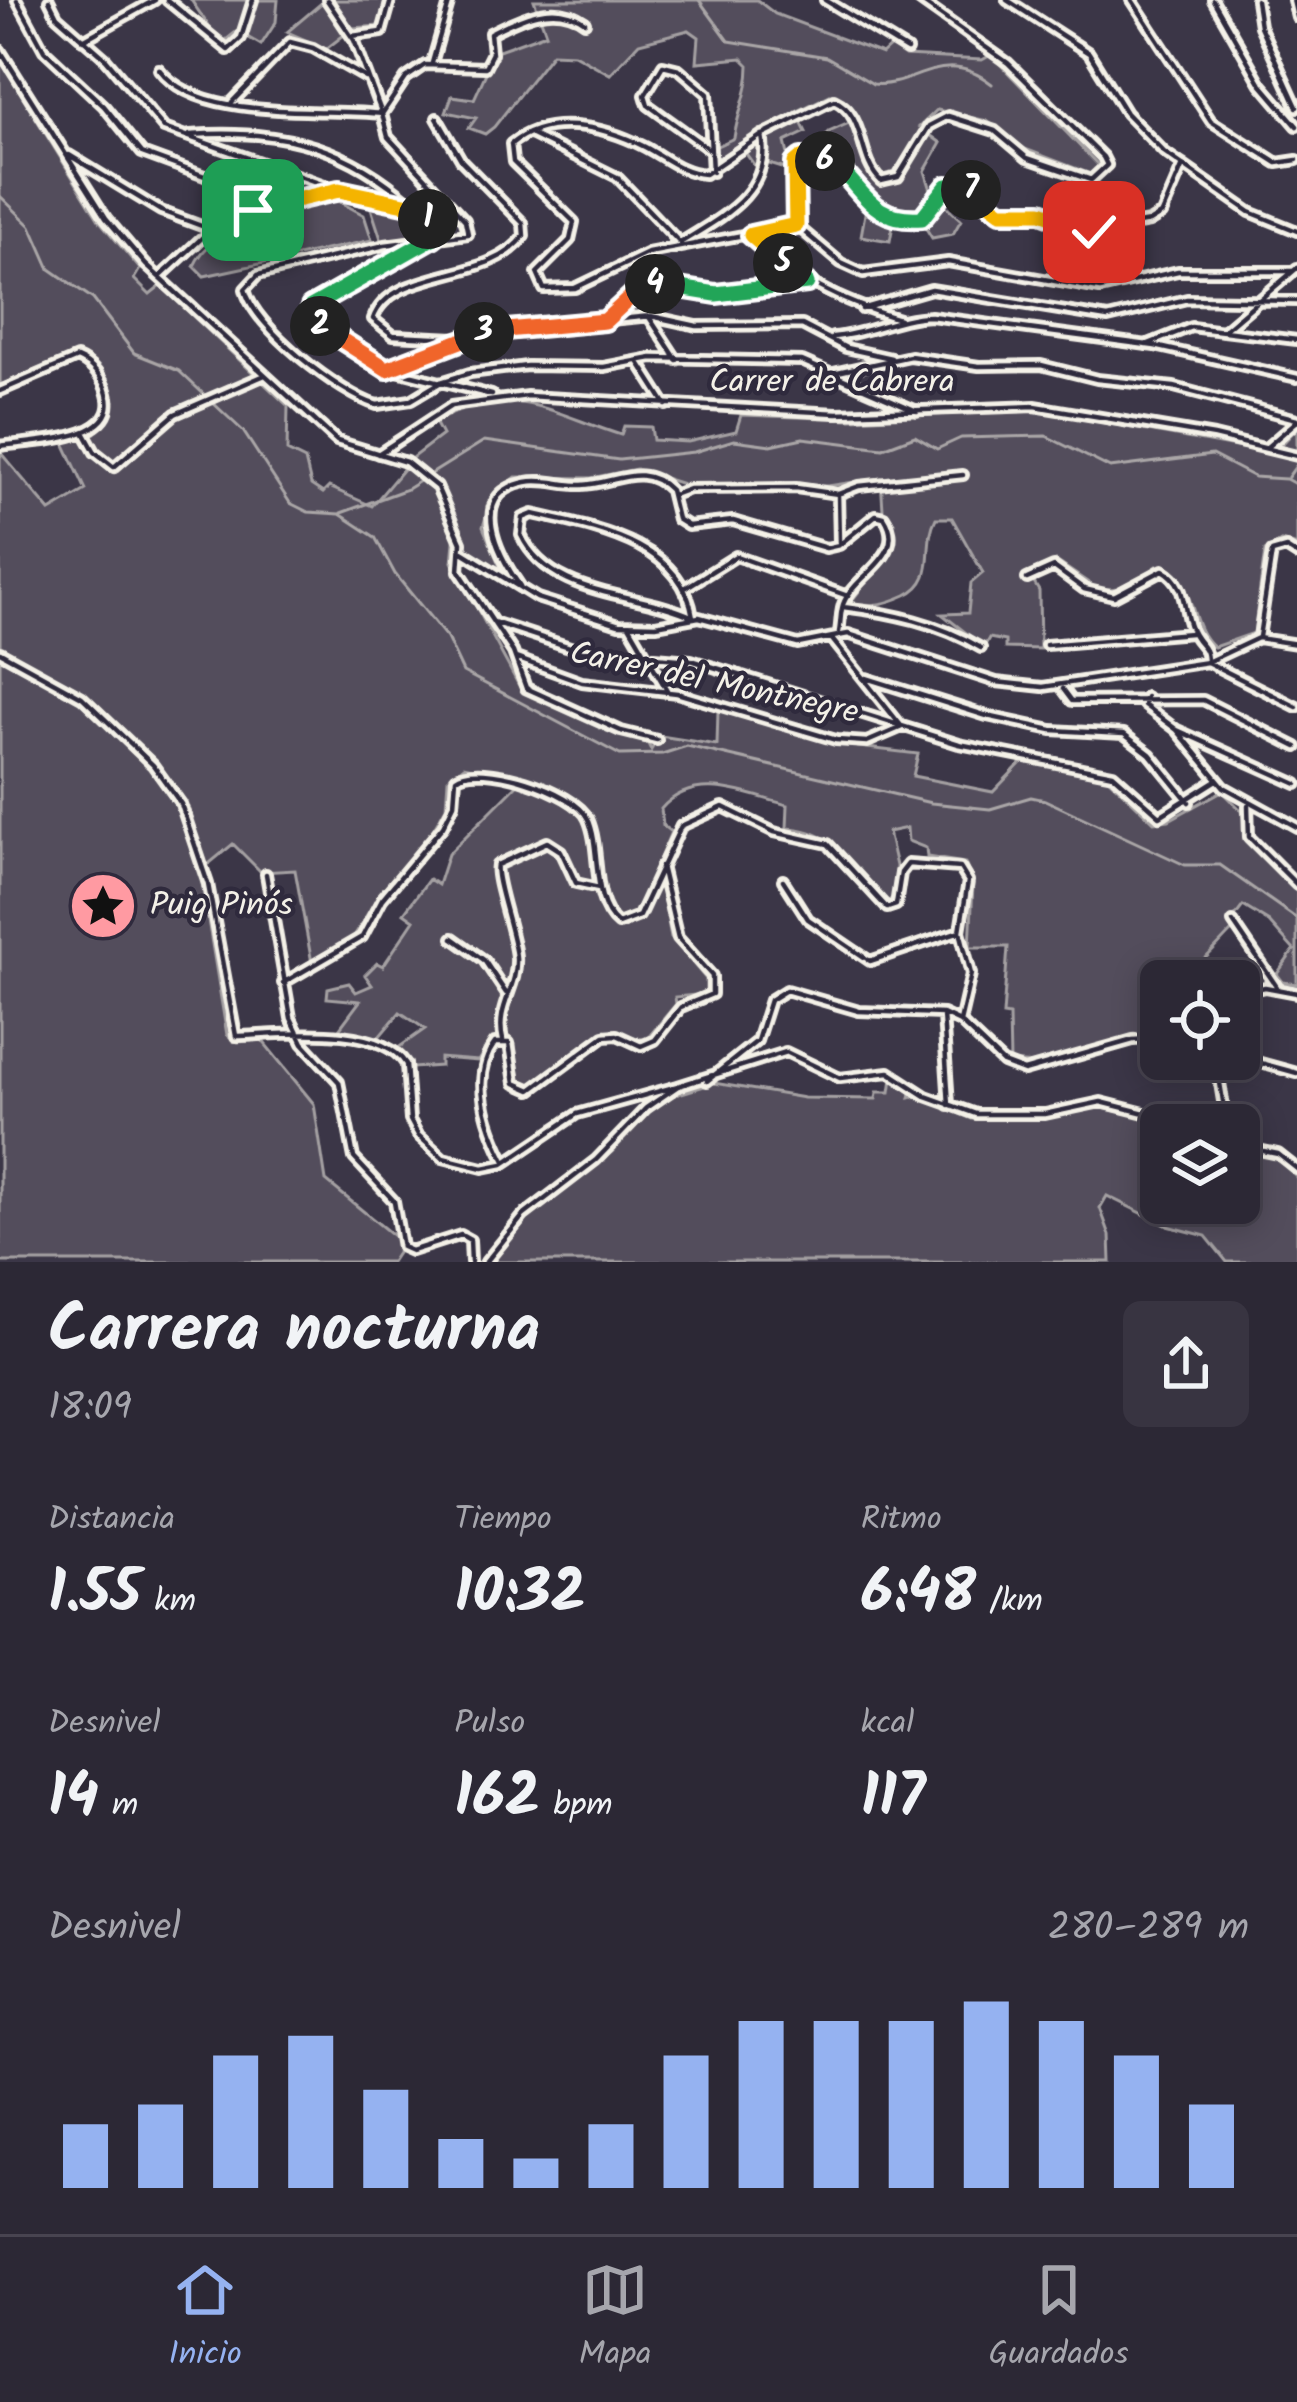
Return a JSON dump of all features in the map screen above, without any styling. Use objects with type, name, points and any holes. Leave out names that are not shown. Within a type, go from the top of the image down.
[{"type":"street","points":[[17,0],[44,50],[104,106],[142,153],[278,203]]},
{"type":"street","points":[[49,0],[57,16],[106,59],[158,124],[339,190],[414,206]]},
{"type":"street","points":[[83,40],[155,0]]},
{"type":"street","points":[[167,0],[188,12],[214,44],[228,50],[241,38],[253,0]]},
{"type":"street","points":[[185,0],[188,12]]},
{"type":"street","points":[[327,0],[352,36],[388,137],[469,225],[462,238],[434,237],[262,274],[245,289],[250,306],[270,329],[364,401],[401,403],[441,382],[512,368],[795,360],[917,411]]},
{"type":"street","points":[[352,36],[382,32],[391,0]]},
{"type":"street","points":[[432,63],[450,0]]},
{"type":"street","points":[[825,0],[907,50]]},
{"type":"street","points":[[796,225],[640,256],[575,288],[540,286],[540,269],[570,240],[575,228],[568,213],[510,155],[514,141],[532,135],[542,124],[560,124],[643,145],[684,171],[712,172],[762,135],[834,100],[853,117],[871,170],[880,182],[898,177],[929,126],[948,116],[995,131],[1027,158],[1091,180],[1101,175],[1107,165],[1102,157],[1015,69],[919,0]]},
{"type":"street","points":[[1007,0],[1089,53],[1126,113],[1183,165],[1261,218],[1297,231]]},
{"type":"street","points":[[1132,0],[1211,121],[1277,163],[1297,160]]},
{"type":"street","points":[[1213,0],[1261,84],[1295,122]]},
{"type":"street","points":[[1256,0],[1260,26],[1297,106]]},
{"type":"street","points":[[1293,0],[1297,17]]},
{"type":"street","points":[[382,114],[406,77],[432,63],[482,69],[491,58],[490,34],[542,12],[574,14],[585,22]]},
{"type":"street","points":[[232,102],[290,42],[313,48],[366,79]]},
{"type":"street","points":[[0,50],[106,218],[160,277],[337,441],[406,461],[432,481],[452,517],[461,551],[459,571],[516,658],[519,677],[530,691],[621,731],[656,740]]},
{"type":"street","points":[[710,151],[646,100],[663,64],[688,75],[710,98],[712,172]]},
{"type":"street","points":[[159,69],[181,91],[232,102],[382,114]]},
{"type":"street","points":[[437,118],[462,161],[524,223],[524,236],[492,262],[407,287],[381,304],[373,319],[393,335],[462,338],[649,316],[698,326],[802,325],[847,348],[891,358],[921,356],[991,367],[1041,364],[1097,379],[1174,387],[1297,420]]},
{"type":"street","points":[[188,135],[331,148],[355,159],[414,206],[430,221],[434,237]]},
{"type":"street","points":[[532,135],[616,177],[682,245]]},
{"type":"street","points":[[682,245],[741,204],[760,169],[762,135]]},
{"type":"street","points":[[64,152],[161,211],[210,229]]},
{"type":"street","points":[[1183,165],[1162,214],[1099,232],[1041,212],[1001,212],[959,184],[947,186],[922,218],[905,217],[860,197],[834,164],[801,158],[795,163],[796,225],[841,263],[863,273],[915,263],[961,263],[1100,289],[1178,271],[1295,270]]},
{"type":"street","points":[[160,277],[210,229],[278,203],[339,190]]},
{"type":"street","points":[[751,235],[807,283],[862,309],[899,319]]},
{"type":"street","points":[[434,237],[309,310],[317,324],[387,369],[497,398]]},
{"type":"street","points":[[1223,332],[1295,270]]},
{"type":"street","points":[[605,321],[646,285],[716,294],[807,283]]},
{"type":"street","points":[[862,309],[931,289],[1108,318],[1187,298],[1297,301]]},
{"type":"street","points":[[649,316],[677,360]]},
{"type":"street","points":[[833,337],[869,332],[899,319],[931,316],[1146,345],[1297,378]]},
{"type":"street","points":[[1146,345],[1183,328],[1297,340]]},
{"type":"street","points":[[387,369],[462,338]]},
{"type":"street","points":[[832,373],[867,369],[891,358]]},
{"type":"street","points":[[0,391],[64,361],[82,359],[100,379],[109,399],[105,417],[85,434],[0,446]]},
{"type":"street","points":[[638,361],[666,405]]},
{"type":"street","points":[[85,434],[95,452],[114,467],[170,417],[265,375]]},
{"type":"street","name":"Carrer de Cabrera","points":[[378,454],[451,406],[497,398],[917,411],[1036,406],[1268,446],[1297,456]]},
{"type":"street","points":[[1268,446],[1297,420]]},
{"type":"street","points":[[524,591],[497,551],[489,526],[494,506],[512,487],[533,481],[582,485],[637,474],[663,482],[673,495],[674,514],[682,524],[724,520],[814,546],[839,545],[876,515],[889,524],[882,558],[848,596],[835,636],[902,727]]},
{"type":"street","points":[[673,495],[689,489],[774,488],[838,494],[859,486],[963,475]]},
{"type":"street","points":[[838,494],[839,545]]},
{"type":"street","points":[[693,617],[685,588],[659,561],[615,533],[533,514],[520,523],[526,546],[555,572],[612,596],[785,643],[857,636],[996,682],[1063,688],[1203,662],[1258,638],[1297,644]]},
{"type":"street","points":[[1258,638],[1272,552],[1286,548],[1297,555]]},
{"type":"street","points":[[461,551],[524,591],[592,619],[629,625],[693,617]]},
{"type":"street","points":[[685,588],[736,556],[848,596]]},
{"type":"street","points":[[1027,579],[1054,567],[1084,589],[1114,596],[1163,570],[1180,589],[1191,633],[1205,646],[1203,662]]},
{"type":"street","points":[[843,607],[912,624],[941,624],[981,648]]},
{"type":"street","points":[[492,622],[576,649],[710,665],[902,727],[1113,774],[1160,816],[1189,802],[1217,780]]},
{"type":"street","points":[[629,625],[668,692]]},
{"type":"street","points":[[1046,645],[1191,633]]},
{"type":"street","points":[[0,652],[76,692],[153,765],[185,812],[204,869],[233,1034],[296,1030],[308,1036],[371,1040],[397,1052],[409,1072],[410,1120],[422,1141],[458,1164],[491,1168],[570,1117],[707,1081],[786,1052],[840,1078],[889,1072],[949,1105],[976,1114],[1031,1115],[1100,1102],[1140,1112]]},
{"type":"street","name":"Carrer del Montnegre","points":[[516,658],[582,682],[668,692],[836,740],[867,742],[902,727]]},
{"type":"street","points":[[1203,662],[1297,706]]},
{"type":"street","points":[[863,677],[987,716],[1052,730],[1124,734],[1150,754],[1189,802]]},
{"type":"street","points":[[1063,688],[1072,700],[1203,700],[1297,747]]},
{"type":"street","points":[[1146,697],[1144,705],[1177,730],[1297,784]]},
{"type":"street","points":[[1177,730],[1217,780],[1249,805],[1297,827]]},
{"type":"street","points":[[284,983],[362,937],[382,899],[442,826],[454,804],[454,782],[467,771],[484,770],[562,792],[576,802],[597,844],[600,888],[610,917],[630,923],[688,820],[709,810],[733,808],[774,832],[828,844],[887,908],[896,905],[901,874],[908,864],[960,868],[968,881],[960,931],[971,961],[960,1022]]},
{"type":"street","points":[[1249,805],[1251,840],[1297,885]]},
{"type":"street","points":[[600,888],[577,883],[561,851],[550,843],[535,844],[500,862],[494,882],[511,915],[517,964],[499,1016],[503,1040],[511,1046],[517,1086],[531,1090],[604,1036],[617,1035],[635,1045],[651,1043],[674,1012],[712,994],[712,976],[678,938],[661,866]]},
{"type":"street","points":[[266,874],[296,1030],[339,1082],[354,1158],[394,1201],[402,1247],[411,1251],[461,1235],[470,1240],[471,1262]]},
{"type":"street","points":[[783,880],[808,919],[870,961],[960,931]]},
{"type":"street","points":[[1233,922],[1277,987]]},
{"type":"street","points":[[453,938],[484,960],[506,992]]},
{"type":"street","points":[[1260,990],[1277,987],[1297,993]]},
{"type":"street","points":[[707,1081],[757,1041],[770,1000],[781,991],[797,991],[859,1010],[943,1014],[960,1022],[1003,1063],[1024,1071],[1140,1040]]},
{"type":"street","points":[[943,1014],[949,1105]]},
{"type":"street","points":[[503,1040],[484,1061],[481,1083],[506,1162]]},
{"type":"street","points":[[1260,1063],[1297,1073]]},
{"type":"street","points":[[486,1262],[523,1216],[596,1160],[646,1108],[678,1086]]},
{"type":"street","points":[[1260,1150],[1279,1154],[1297,1169]]},
{"type":"shaded area","points":[[191,0],[278,0],[276,22],[261,45],[237,31],[221,44]]},
{"type":"shaded area","points":[[325,0],[385,0],[380,26],[353,28],[326,49],[287,32]]},
{"type":"shaded area","points":[[534,0],[757,0],[775,14],[882,54],[891,46],[905,56],[982,60],[991,55],[1101,168],[1093,175],[1025,149],[987,121],[937,110],[919,127],[941,143],[925,171],[932,193],[961,220],[953,234],[932,238],[917,214],[896,209],[890,241],[861,236],[868,197],[842,164],[812,153],[829,132],[858,119],[851,105],[830,95],[796,112],[806,132],[785,142],[792,171],[760,161],[757,169],[739,144],[718,162],[715,147],[734,138],[749,65],[742,58],[697,62],[699,37],[689,30],[639,43],[610,74],[574,54],[552,53],[494,127],[485,134],[469,128],[476,118],[446,112],[452,96],[474,99],[496,51],[546,33]]},
{"type":"shaded area","points":[[0,60],[99,220],[140,269],[134,279],[150,295],[161,286],[288,406],[287,451],[305,460],[311,485],[323,493],[329,487],[372,506],[413,457],[442,435],[435,422],[462,410],[509,402],[551,410],[621,435],[624,426],[651,427],[653,440],[688,442],[736,431],[741,415],[851,419],[1034,410],[1273,454],[1297,428],[1297,546],[1281,541],[1265,551],[1254,633],[1214,647],[1199,626],[1185,588],[1170,570],[1157,566],[1129,587],[1099,590],[1056,561],[1028,573],[1039,591],[1040,649],[1005,648],[1005,641],[989,638],[984,647],[942,614],[968,613],[971,583],[983,573],[952,518],[936,518],[926,571],[916,588],[885,603],[850,603],[890,551],[894,523],[883,510],[881,478],[828,486],[686,485],[636,469],[591,478],[516,477],[492,496],[483,527],[504,576],[454,542],[452,562],[523,693],[607,731],[647,742],[651,750],[660,736],[717,745],[718,710],[842,745],[918,754],[913,776],[993,792],[1023,761],[1108,778],[1154,822],[1169,820],[1222,791],[1242,811],[1249,844],[1297,892],[1297,984],[1283,982],[1277,974],[1294,950],[1269,922],[1243,906],[1230,923],[1234,929],[1203,960],[1140,960],[1140,1035],[1035,1064],[1010,1062],[1009,1016],[1003,1015],[1008,947],[970,947],[973,884],[965,863],[927,857],[926,848],[908,841],[907,828],[888,832],[896,866],[894,897],[886,903],[833,845],[821,836],[787,828],[788,805],[705,788],[675,797],[661,809],[663,826],[671,832],[657,865],[671,937],[706,979],[706,994],[675,997],[676,1004],[646,1040],[605,1030],[531,1084],[520,1082],[515,1044],[508,1036],[492,1038],[478,1061],[440,1058],[440,1066],[412,1068],[398,1048],[425,1029],[400,1012],[379,1037],[336,1033],[360,1001],[327,998],[328,988],[349,983],[356,992],[372,985],[365,975],[377,963],[383,966],[414,920],[404,913],[429,879],[438,885],[448,854],[523,779],[464,766],[448,779],[446,807],[428,838],[380,893],[353,938],[312,963],[295,870],[261,872],[233,844],[200,871],[227,1035],[238,1042],[262,1040],[314,1104],[326,1181],[395,1237],[399,1250],[391,1262],[0,1262],[0,452],[50,511],[86,490],[64,443],[95,433],[114,401],[98,367],[79,354],[0,386]]},
{"type":"shaded area","points":[[338,201],[364,215],[372,240],[204,276],[194,266],[204,251],[236,227],[300,205]]},
{"type":"shaded area","points":[[370,205],[414,213],[424,233],[382,242]]},
{"type":"shaded area","points":[[892,1078],[911,1093],[910,1098],[917,1096],[972,1119],[1046,1119],[1094,1106],[1140,1117],[1140,1212],[1107,1196],[1100,1208],[1110,1235],[1111,1262],[490,1262],[526,1218],[612,1152],[662,1099],[714,1083],[804,1098],[876,1099],[877,1092],[890,1092]]},
{"type":"shaded area","points":[[1260,1154],[1275,1157],[1297,1177],[1297,1262],[1227,1262],[1206,1236],[1164,1224],[1260,1224]]},
{"type":"waterway","points":[[699,0],[729,41],[827,57],[873,84],[943,68],[974,73],[992,84]]},
{"type":"waterway","points":[[0,196],[31,226],[50,269],[93,299],[134,353],[179,371],[243,431],[290,503],[308,512],[340,514],[375,537],[395,574],[447,638],[463,672],[620,755],[662,754],[687,746],[931,803],[990,809],[1031,797],[1045,800],[1185,865],[1220,865],[1297,919]]},
{"type":"waterway","points":[[341,513],[407,489],[484,441],[619,460],[694,452],[734,440],[771,445],[803,438],[883,448],[915,436],[937,449],[961,438],[1046,436],[1110,468],[1212,455],[1254,477],[1286,479],[1297,485]]},
{"type":"waterway","points":[[1288,477],[1296,466]]},
{"type":"place","name":"Puig Pinós","points":[[103,906]]},
{"type":"route","points":[[253,210],[339,190],[414,206],[425,215],[434,237],[309,310],[317,324],[387,369],[478,333],[605,321],[646,285],[716,294],[807,283],[751,235],[796,225],[795,163],[801,158],[834,164],[860,197],[905,217],[922,218],[947,186],[959,184],[1001,212],[1041,212],[1094,232]]}]
